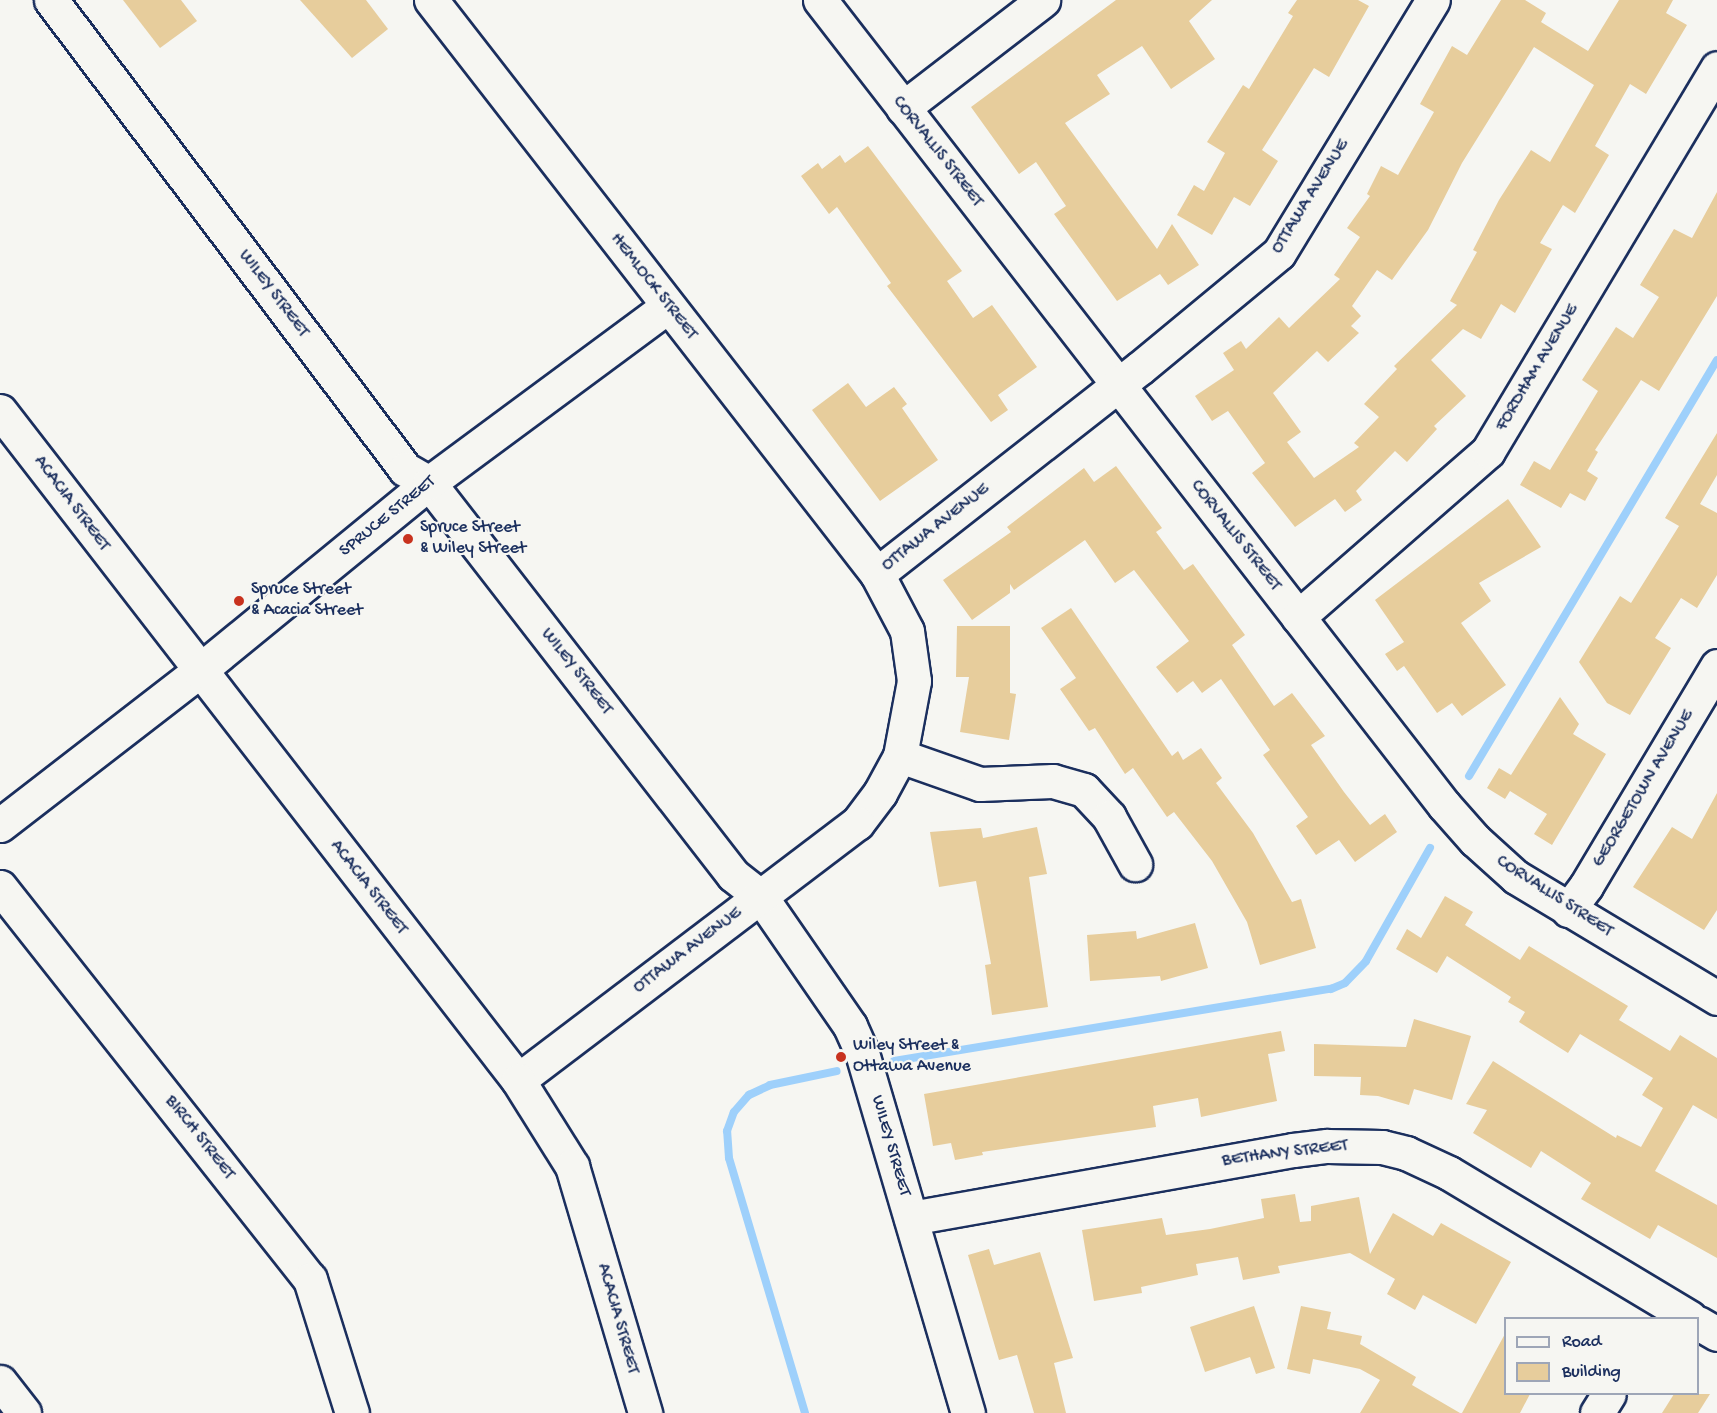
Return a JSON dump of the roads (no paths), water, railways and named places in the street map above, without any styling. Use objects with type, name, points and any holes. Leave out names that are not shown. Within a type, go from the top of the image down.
[{"type":"street","name":"WILEY STREET","points":[[51,0],[405,469],[429,483],[733,875],[761,897],[858,1040],[968,1413]]},
{"type":"street","name":"HEMLOCK STREET","points":[[431,0],[877,573]]},
{"type":"street","name":"CORVALLIS STREET","points":[[820,0],[1298,617],[1475,840],[1516,877],[1717,998]]},
{"type":"street","points":[[903,108],[1043,0]]},
{"type":"street","name":"OTTAWA AVENUE","points":[[518,1080],[857,823],[880,793],[900,756],[911,708],[912,656],[898,611],[877,573],[1119,386],[1279,253],[1433,0]]},
{"type":"street","name":"FORDHAM AVENUE","points":[[1298,617],[1488,452],[1717,68]]},
{"type":"street","name":"SPRUCE STREET","points":[[0,825],[199,671],[429,483],[668,306]]},
{"type":"street","name":"ACACIA STREET","points":[[0,411],[199,671],[518,1080],[572,1166],[645,1413]]},
{"type":"street","name":"GEORGETOWN AVENUE","points":[[1568,910],[1586,886],[1717,666]]},
{"type":"street","points":[[900,756],[980,784],[1053,781],[1084,790],[1109,817],[1135,864]]},
{"type":"street","name":"BIRCH STREET","points":[[0,886],[310,1279],[352,1413]]},
{"type":"street","name":"BETHANY STREET","points":[[911,1218],[1293,1150],[1337,1145],[1382,1147],[1406,1153],[1449,1173],[1669,1313]]},
{"type":"street","points":[[1699,1324],[1717,1334]]},
{"type":"street","points":[[0,1382],[24,1413]]},
{"type":"street","points":[[1597,1413],[1608,1395]]},
{"type":"waterway","points":[[1469,776],[1717,360]]},
{"type":"waterway","points":[[894,1061],[1331,989],[1345,983],[1366,961],[1430,848]]},
{"type":"waterway","points":[[805,1413],[729,1158],[727,1131],[734,1112],[749,1095],[770,1085],[837,1071]]},
{"type":"place","name":"Spruce Street & Wiley Street","points":[[408,539]]},
{"type":"place","name":"Spruce Street & Acacia Street","points":[[239,601]]},
{"type":"place","name":"Wiley Street & Ottawa Avenue","points":[[841,1057]]}]
